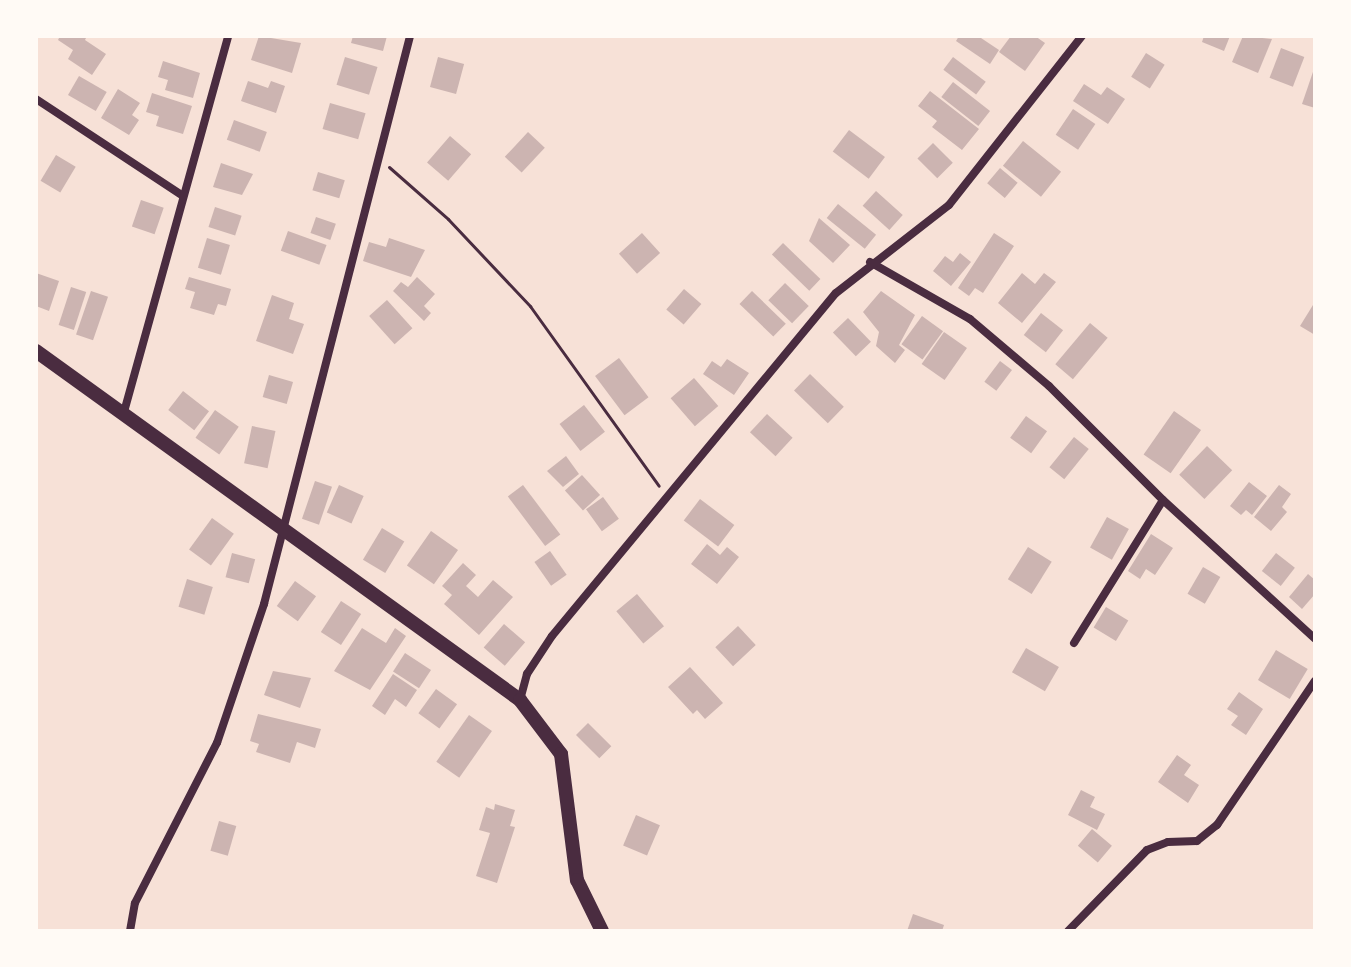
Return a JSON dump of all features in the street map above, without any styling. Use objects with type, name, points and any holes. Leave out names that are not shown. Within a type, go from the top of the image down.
[{"type":"main road","points":[[36,351],[283,526],[520,700],[554,739],[564,763],[577,880],[602,931]]},
{"type":"street","points":[[124,412],[228,36]]},
{"type":"street","points":[[130,931],[135,903],[217,743],[264,604],[410,36]]},
{"type":"street","points":[[520,700],[527,674],[552,636],[836,293],[870,262],[911,238],[949,205],[1082,36]]},
{"type":"street","points":[[36,99],[183,196]]},
{"type":"street","points":[[870,262],[970,319],[1049,386],[1163,500],[1315,639]]},
{"type":"street","points":[[1074,643],[1163,500]]},
{"type":"street","points":[[1068,931],[1147,850],[1168,842],[1197,841],[1217,825],[1315,681]]},
{"type":"path","points":[[377,158],[448,219],[530,306],[666,496]]},
{"type":"building","points":[[60,36],[87,36],[85,40],[106,54],[92,75],[68,59],[73,50],[58,40]]},
{"type":"building","points":[[259,36],[301,43],[292,73],[251,60]]},
{"type":"building","points":[[353,36],[387,36],[383,51],[351,43]]},
{"type":"building","points":[[959,36],[978,36],[999,50],[990,64],[956,41]]},
{"type":"building","points":[[1011,36],[1035,36],[1045,43],[1025,71],[999,52]]},
{"type":"building","points":[[1204,36],[1230,36],[1224,51],[1202,42]]},
{"type":"building","points":[[1243,36],[1272,39],[1258,73],[1232,62]]},
{"type":"building","points":[[1281,48],[1304,57],[1293,87],[1270,78]]},
{"type":"building","points":[[1146,53],[1165,65],[1150,88],[1131,77]]},
{"type":"building","points":[[345,57],[378,67],[369,95],[337,85]]},
{"type":"building","points":[[438,57],[464,64],[456,94],[430,87]]},
{"type":"building","points":[[953,57],[986,82],[976,94],[943,70]]},
{"type":"building","points":[[163,61],[200,73],[193,98],[165,90],[168,80],[158,77]]},
{"type":"building","points":[[1315,66],[1315,108],[1302,104]]},
{"type":"building","points":[[79,76],[107,92],[96,111],[68,95]]},
{"type":"building","points":[[248,81],[268,88],[271,81],[285,86],[276,113],[241,101]]},
{"type":"building","points":[[953,82],[990,111],[978,126],[941,97]]},
{"type":"building","points":[[1084,84],[1101,95],[1107,87],[1125,99],[1108,124],[1073,101]]},
{"type":"building","points":[[118,89],[140,103],[132,115],[139,120],[129,135],[101,118]]},
{"type":"building","points":[[930,91],[979,129],[962,150],[932,127],[937,121],[918,106]]},
{"type":"building","points":[[152,93],[192,106],[183,134],[156,126],[159,116],[146,112]]},
{"type":"building","points":[[330,103],[366,113],[358,139],[323,129]]},
{"type":"building","points":[[1073,109],[1095,124],[1078,150],[1056,135]]},
{"type":"building","points":[[234,120],[267,132],[260,152],[227,140]]},
{"type":"building","points":[[849,130],[885,157],[869,179],[833,152]]},
{"type":"building","points":[[528,132],[545,148],[522,173],[505,157]]},
{"type":"building","points":[[450,136],[471,154],[448,181],[427,162]]},
{"type":"building","points":[[1023,141],[1061,172],[1041,197],[1003,166]]},
{"type":"building","points":[[933,143],[953,163],[937,178],[917,159]]},
{"type":"building","points":[[56,155],[76,167],[60,193],[41,181]]},
{"type":"building","points":[[221,163],[253,174],[242,195],[213,187]]},
{"type":"building","points":[[1000,168],[1018,183],[1005,198],[987,183]]},
{"type":"building","points":[[318,172],[345,180],[339,198],[312,190]]},
{"type":"building","points":[[876,191],[903,215],[889,230],[863,206]]},
{"type":"building","points":[[141,200],[164,208],[155,234],[132,226]]},
{"type":"building","points":[[838,204],[876,235],[865,249],[827,218]]},
{"type":"building","points":[[215,207],[242,216],[235,236],[209,227]]},
{"type":"building","points":[[316,217],[336,224],[330,240],[310,233]]},
{"type":"building","points":[[819,218],[850,245],[833,263],[809,241]]},
{"type":"building","points":[[288,231],[327,245],[319,265],[281,251]]},
{"type":"building","points":[[642,233],[660,253],[637,274],[619,254]]},
{"type":"building","points":[[994,233],[1014,246],[983,293],[975,288],[969,296],[958,288]]},
{"type":"building","points":[[207,238],[230,245],[221,275],[198,268]]},
{"type":"building","points":[[389,238],[425,250],[411,277],[363,261],[369,242],[386,247]]},
{"type":"building","points":[[783,243],[820,279],[809,291],[772,255]]},
{"type":"building","points":[[960,253],[971,262],[951,286],[933,271],[945,256],[953,262]]},
{"type":"building","points":[[36,273],[59,281],[49,311],[36,306]]},
{"type":"building","points":[[1022,273],[1035,284],[1044,273],[1056,282],[1022,323],[998,303]]},
{"type":"building","points":[[189,277],[231,289],[226,306],[218,304],[214,315],[190,308],[195,292],[185,289]]},
{"type":"building","points":[[417,277],[435,294],[424,306],[431,313],[424,321],[393,291],[401,282],[408,287]]},
{"type":"building","points":[[785,283],[809,306],[792,323],[768,300]]},
{"type":"building","points":[[71,287],[86,292],[74,330],[59,325]]},
{"type":"building","points":[[684,289],[701,304],[684,324],[666,309]]},
{"type":"building","points":[[91,291],[108,297],[93,340],[76,334]]},
{"type":"building","points":[[752,291],[786,324],[773,337],[739,304]]},
{"type":"building","points":[[881,291],[915,315],[899,345],[905,350],[895,363],[876,346],[879,332],[863,312]]},
{"type":"building","points":[[272,295],[294,303],[289,319],[304,324],[293,354],[256,341]]},
{"type":"building","points":[[387,300],[412,328],[395,344],[369,316]]},
{"type":"building","points":[[1315,306],[1315,335],[1300,326]]},
{"type":"building","points":[[1041,313],[1063,330],[1046,352],[1024,335]]},
{"type":"building","points":[[922,316],[943,331],[922,360],[901,344]]},
{"type":"building","points":[[848,318],[871,342],[856,356],[833,333]]},
{"type":"building","points":[[1090,323],[1108,338],[1073,379],[1055,364]]},
{"type":"building","points":[[944,332],[967,348],[945,380],[922,364]]},
{"type":"building","points":[[619,358],[648,397],[625,415],[595,376]]},
{"type":"building","points":[[727,359],[749,373],[734,395],[703,374],[712,361],[721,367]]},
{"type":"building","points":[[1000,361],[1012,370],[996,391],[984,382]]},
{"type":"building","points":[[810,374],[844,407],[828,423],[794,391]]},
{"type":"building","points":[[269,375],[293,382],[287,404],[263,397]]},
{"type":"building","points":[[694,378],[718,406],[695,426],[671,398]]},
{"type":"building","points":[[183,391],[209,411],[194,430],[168,410]]},
{"type":"building","points":[[584,405],[605,432],[581,451],[560,424]]},
{"type":"building","points":[[215,410],[239,427],[219,454],[195,438]]},
{"type":"building","points":[[1174,411],[1201,430],[1171,473],[1144,454]]},
{"type":"building","points":[[767,414],[793,438],[776,456],[750,432]]},
{"type":"building","points":[[1026,416],[1047,431],[1031,453],[1010,438]]},
{"type":"building","points":[[252,426],[275,431],[268,468],[244,463]]},
{"type":"building","points":[[1074,437],[1089,449],[1064,479],[1049,467]]},
{"type":"building","points":[[1207,446],[1232,470],[1204,499],[1179,475]]},
{"type":"building","points":[[566,456],[579,474],[563,487],[547,471]]},
{"type":"building","points":[[582,475],[600,495],[583,510],[565,490]]},
{"type":"building","points":[[315,481],[332,487],[319,525],[302,519]]},
{"type":"building","points":[[1249,482],[1267,496],[1252,515],[1246,510],[1241,515],[1230,506]]},
{"type":"building","points":[[339,485],[364,496],[351,523],[327,512]]},
{"type":"building","points":[[523,485],[560,535],[545,546],[508,496]]},
{"type":"building","points":[[1279,485],[1291,494],[1282,507],[1287,512],[1271,531],[1254,517]]},
{"type":"building","points":[[603,497],[619,519],[602,531],[586,509]]},
{"type":"building","points":[[700,499],[734,525],[718,546],[684,521]]},
{"type":"building","points":[[1107,517],[1129,529],[1112,560],[1090,548]]},
{"type":"building","points":[[212,518],[234,534],[211,565],[189,550]]},
{"type":"building","points":[[382,528],[404,541],[385,573],[363,560]]},
{"type":"building","points":[[431,531],[458,550],[434,584],[407,565]]},
{"type":"building","points":[[1151,534],[1173,548],[1155,575],[1146,569],[1140,579],[1128,571]]},
{"type":"building","points":[[707,544],[720,555],[727,547],[739,557],[717,584],[691,564]]},
{"type":"building","points":[[1028,547],[1052,562],[1032,594],[1008,579]]},
{"type":"building","points":[[550,551],[567,575],[551,586],[534,562]]},
{"type":"building","points":[[232,553],[255,559],[249,583],[226,577]]},
{"type":"building","points":[[1276,553],[1295,568],[1281,586],[1262,571]]},
{"type":"building","points":[[463,563],[476,575],[466,586],[478,597],[493,580],[513,597],[479,635],[444,604],[452,595],[442,586]]},
{"type":"building","points":[[1203,567],[1220,577],[1205,604],[1188,594]]},
{"type":"building","points":[[1308,574],[1315,580],[1315,594],[1302,609],[1289,597]]},
{"type":"building","points":[[187,579],[213,587],[204,615],[179,607]]},
{"type":"building","points":[[295,581],[316,596],[298,621],[277,606]]},
{"type":"building","points":[[637,594],[664,626],[643,644],[616,611]]},
{"type":"building","points":[[341,601],[361,614],[341,645],[321,632]]},
{"type":"building","points":[[1106,607],[1128,620],[1116,641],[1094,628]]},
{"type":"building","points":[[504,624],[525,642],[505,666],[484,647]]},
{"type":"building","points":[[738,626],[756,645],[733,666],[715,647]]},
{"type":"building","points":[[362,628],[386,643],[395,628],[406,636],[370,690],[334,671]]},
{"type":"building","points":[[1026,648],[1059,667],[1045,691],[1012,672]]},
{"type":"building","points":[[1276,650],[1308,669],[1290,699],[1258,680]]},
{"type":"building","points":[[405,653],[431,670],[419,688],[393,671]]},
{"type":"building","points":[[690,667],[723,703],[705,719],[697,710],[693,714],[668,687]]},
{"type":"building","points":[[273,671],[311,678],[300,708],[264,695]]},
{"type":"building","points":[[393,674],[417,690],[406,707],[395,699],[385,715],[372,706]]},
{"type":"building","points":[[436,689],[457,704],[439,729],[418,713]]},
{"type":"building","points":[[1239,692],[1263,709],[1246,735],[1231,725],[1238,716],[1227,709]]},
{"type":"building","points":[[258,714],[321,729],[315,748],[297,742],[290,763],[256,752],[259,744],[250,741]]},
{"type":"building","points":[[469,715],[492,731],[459,778],[436,762]]},
{"type":"building","points":[[588,723],[611,746],[599,758],[576,735]]},
{"type":"building","points":[[1177,755],[1191,765],[1184,775],[1199,785],[1188,803],[1158,782]]},
{"type":"building","points":[[1081,790],[1095,797],[1090,807],[1105,814],[1097,830],[1068,815]]},
{"type":"building","points":[[495,804],[515,810],[510,826],[515,827],[497,883],[476,876],[490,833],[479,830],[486,807],[494,810]]},
{"type":"building","points":[[636,815],[660,825],[647,856],[623,845]]},
{"type":"building","points":[[219,821],[236,826],[228,856],[210,851]]},
{"type":"building","points":[[1092,829],[1112,846],[1098,863],[1078,846]]},
{"type":"building","points":[[913,914],[944,925],[942,931],[907,931]]}]
